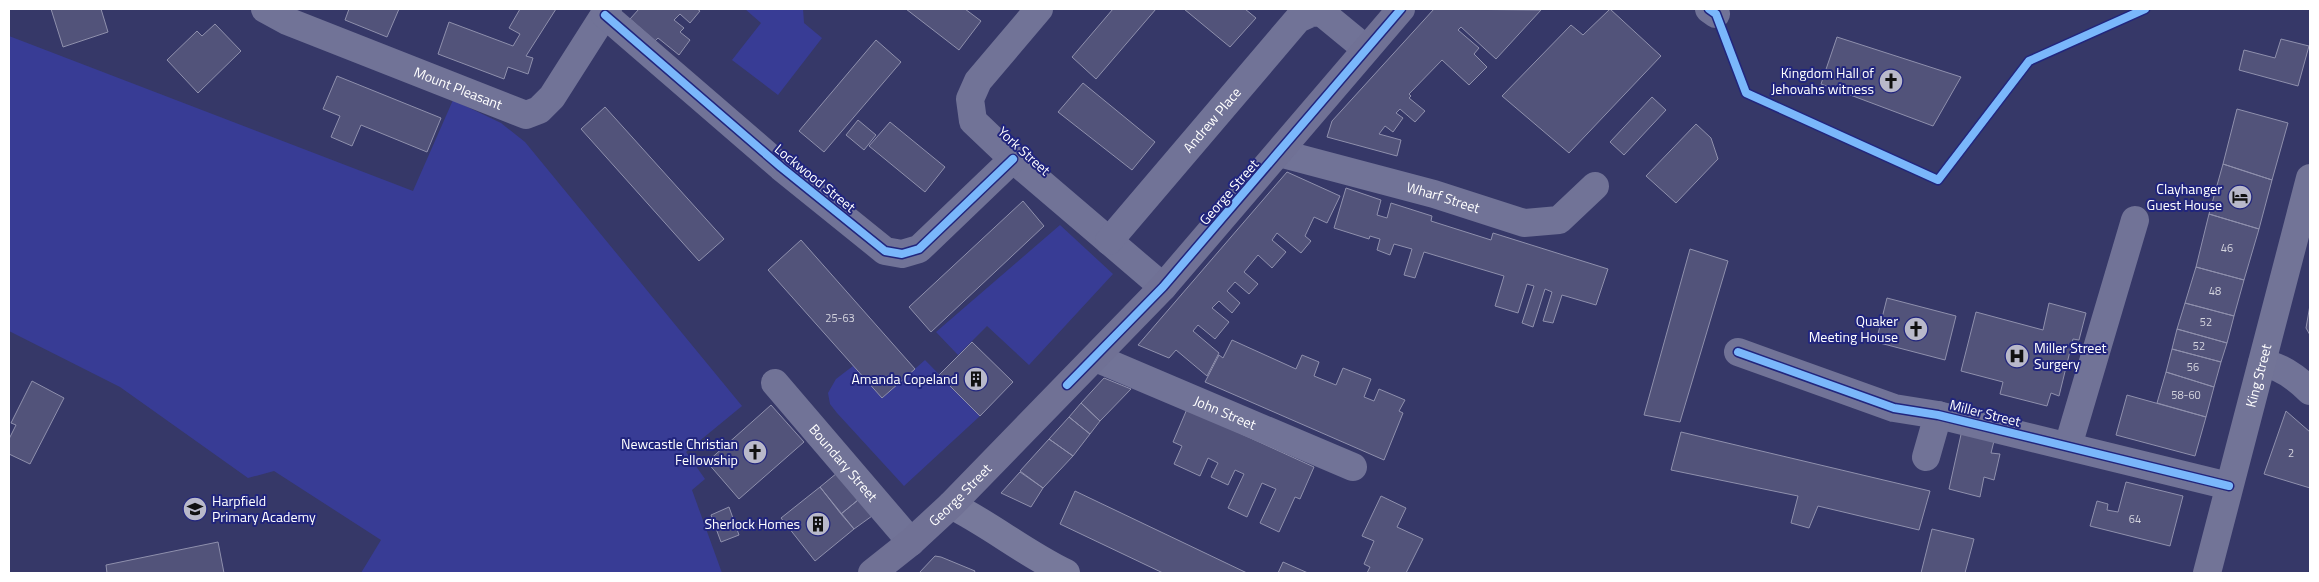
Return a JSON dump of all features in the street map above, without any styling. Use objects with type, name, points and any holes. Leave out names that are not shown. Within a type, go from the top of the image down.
[{"type":"highway","name":"King Street","points":[[2207,573],[2310,178]]},
{"type":"main road","name":"George Street","points":[[872,573],[911,542],[951,505],[1163,287],[1401,9]]},
{"type":"street","name":"Mount Pleasant","points":[[265,9],[287,21],[526,114],[539,110],[552,97],[606,12]]},
{"type":"street","name":"York Street","points":[[1039,9],[978,82],[970,99],[973,121],[1013,159],[1163,287]]},
{"type":"street","name":"Andrew Place","points":[[1110,241],[1298,19],[1319,10],[1366,49]]},
{"type":"street","name":"Lockwood Street","points":[[606,12],[781,167],[885,251],[902,254],[919,249],[1013,159]]},
{"type":"street","name":"Wharf Street","points":[[1279,153],[1434,194],[1524,223],[1559,220],[1594,186]]},
{"type":"street","points":[[2068,446],[2135,220]]},
{"type":"street","name":"Miller Street","points":[[1738,352],[1894,408],[1938,415],[2229,486]]},
{"type":"street","name":"John Street","points":[[1096,358],[1354,468]]},
{"type":"street","points":[[2262,363],[2275,365],[2302,383],[2310,391]]},
{"type":"street","name":"Boundary Street","points":[[775,384],[911,542]]},
{"type":"street","points":[[1926,457],[1938,415]]},
{"type":"street","points":[[951,505],[978,518],[1048,565],[1066,573]]},
{"type":"shaded area","points":[[745,9],[803,9],[804,23],[822,38],[778,95],[732,60],[761,23]]},
{"type":"shaded area","points":[[9,36],[413,191],[453,100],[501,123],[525,142],[742,406],[686,452],[705,479],[692,490],[722,573],[361,573],[381,540],[274,471],[248,478],[120,387],[9,331]]},
{"type":"shaded area","points":[[1060,225],[1113,274],[1029,365],[987,326],[958,355],[936,332]]},
{"type":"shaded area","points":[[925,360],[980,416],[904,486],[837,413],[830,404],[828,393],[836,379],[853,366],[882,398]]},
{"type":"building","points":[[51,9],[101,9],[108,32],[63,47]]},
{"type":"building","points":[[349,9],[399,9],[387,37],[345,20]]},
{"type":"building","points":[[520,9],[556,9],[526,56],[533,58],[528,74],[508,67],[504,79],[438,54],[449,22],[513,46],[520,34],[509,28]]},
{"type":"building","points":[[639,9],[697,9],[700,11],[690,23],[680,14],[674,20],[684,28],[680,32],[690,40],[679,55],[658,38],[655,41],[630,19]]},
{"type":"building","points":[[906,9],[965,9],[981,21],[959,50]]},
{"type":"building","points":[[1113,9],[1156,9],[1096,79],[1072,57]]},
{"type":"building","points":[[1184,9],[1245,9],[1256,18],[1230,47]]},
{"type":"building","points":[[1434,9],[1541,10],[1496,59],[1461,27],[1458,30],[1479,48],[1474,54],[1487,67],[1469,85],[1442,60],[1409,94],[1411,96],[1409,98],[1425,111],[1415,122],[1400,109],[1396,113],[1403,118],[1393,132],[1385,126],[1379,134],[1401,140],[1397,156],[1327,137],[1332,121]]},
{"type":"building","points":[[1610,9],[1661,56],[1569,153],[1502,96],[1571,25],[1583,35]]},
{"type":"building","points":[[215,24],[241,51],[198,93],[167,60],[197,31],[202,36]]},
{"type":"building","name":"Kingdom Hall of Jehovahs witness","points":[[1837,37],[1961,77],[1933,126],[1821,84]]},
{"type":"building","points":[[2281,39],[2309,46],[2298,86],[2239,70],[2244,50],[2275,58]]},
{"type":"building","points":[[876,40],[901,62],[824,152],[799,131]]},
{"type":"building","points":[[337,76],[441,118],[427,152],[361,125],[352,146],[331,137],[340,116],[323,109]]},
{"type":"building","points":[[1083,83],[1155,142],[1132,170],[1058,112]]},
{"type":"building","points":[[1652,97],[1666,110],[1624,155],[1610,142]]},
{"type":"building","points":[[605,107],[724,239],[699,261],[581,129]]},
{"type":"building","points":[[2237,109],[2288,123],[2272,180],[2223,164]]},
{"type":"building","points":[[858,120],[876,135],[864,150],[846,135]]},
{"type":"building","points":[[890,122],[945,167],[925,192],[869,146]]},
{"type":"building","points":[[1696,124],[1711,138],[1718,159],[1676,203],[1646,176]]},
{"type":"building","name":"Clayhanger Guest House","points":[[2223,164],[2272,180],[2259,229],[2209,214]]},
{"type":"building","points":[[1287,172],[1340,196],[1327,223],[1314,217],[1305,236],[1311,241],[1301,253],[1277,233],[1272,240],[1286,252],[1272,268],[1258,255],[1244,272],[1258,284],[1249,294],[1235,282],[1227,291],[1240,303],[1232,313],[1219,301],[1212,308],[1229,322],[1215,339],[1198,325],[1193,331],[1219,353],[1207,376],[1176,350],[1169,358],[1138,345]]},
{"type":"building","points":[[1346,188],[1381,200],[1377,215],[1387,218],[1391,203],[1432,216],[1431,221],[1491,240],[1493,233],[1608,269],[1596,305],[1562,295],[1553,323],[1543,321],[1552,292],[1545,289],[1533,327],[1522,323],[1534,286],[1527,284],[1518,313],[1495,306],[1504,276],[1424,252],[1415,278],[1404,275],[1412,249],[1394,244],[1390,255],[1377,250],[1380,239],[1370,236],[1369,239],[1334,228]]},
{"type":"building","points":[[1023,201],[1044,226],[931,332],[909,307]]},
{"type":"building","points":[[2209,214],[2259,229],[2244,280],[2196,267]]},
{"type":"building","points":[[801,240],[915,369],[882,398],[768,270]]},
{"type":"building","points":[[1690,249],[1728,261],[1680,422],[1644,415]]},
{"type":"building","points":[[2196,267],[2244,280],[2234,316],[2185,303]]},
{"type":"building","name":"Quaker Meeting House","points":[[1887,298],[1956,316],[1945,360],[1876,342]]},
{"type":"building","name":"Miller Street Surgery","points":[[2049,303],[2086,313],[2079,340],[2073,339],[2059,396],[2051,393],[2047,406],[2000,394],[2003,382],[1961,371],[1976,312],[2043,330]]},
{"type":"building","points":[[2185,303],[2234,316],[2227,343],[2177,329]]},
{"type":"building","points":[[2310,305],[2310,335],[2306,328]]},
{"type":"building","points":[[2177,329],[2227,343],[2221,362],[2172,349]]},
{"type":"building","points":[[1232,340],[1296,369],[1302,355],[1319,362],[1314,376],[1336,385],[1343,368],[1371,379],[1364,397],[1374,401],[1379,389],[1405,400],[1399,411],[1403,413],[1384,460],[1205,382],[1219,355],[1223,358]]},
{"type":"building","name":"Amanda Copeland","points":[[972,342],[1013,382],[980,416],[939,375]]},
{"type":"building","points":[[2172,349],[2221,362],[2214,387],[2166,372]]},
{"type":"building","points":[[2166,372],[2214,387],[2206,417],[2157,403]]},
{"type":"building","points":[[1104,378],[1131,389],[1100,421],[1081,403]]},
{"type":"building","points":[[32,381],[64,398],[30,464],[9,454],[9,439],[16,425],[11,423]]},
{"type":"building","points":[[2127,395],[2206,417],[2195,456],[2116,435]]},
{"type":"building","points":[[1081,403],[1100,421],[1090,434],[1069,417]]},
{"type":"building","name":"Newcastle Christian Fellowship","points":[[771,405],[804,442],[739,499],[707,462]]},
{"type":"building","points":[[1187,409],[1314,467],[1300,499],[1295,497],[1279,532],[1260,523],[1276,489],[1262,483],[1247,517],[1228,508],[1244,474],[1235,470],[1228,485],[1211,477],[1218,463],[1208,458],[1200,476],[1174,464],[1182,446],[1173,442]]},
{"type":"building","points":[[2286,411],[2310,432],[2310,488],[2264,474]]},
{"type":"building","points":[[1069,417],[1090,434],[1073,456],[1049,439]]},
{"type":"building","points":[[1962,430],[1995,437],[1991,453],[2000,454],[1994,480],[1984,477],[1980,497],[1949,489]]},
{"type":"building","points":[[1681,432],[1930,491],[1919,530],[1818,506],[1809,528],[1791,523],[1798,496],[1671,470]]},
{"type":"building","points":[[1049,439],[1073,456],[1043,488],[1020,471]]},
{"type":"building","points":[[1020,472],[1043,488],[1031,507],[1001,493]]},
{"type":"building","points":[[837,473],[858,500],[841,514],[820,487]]},
{"type":"building","points":[[2126,482],[2183,496],[2170,546],[2090,526],[2097,501],[2108,504],[2107,510],[2118,512]]},
{"type":"building","name":"Sherlock Homes","points":[[820,487],[854,529],[815,561],[781,518]]},
{"type":"building","points":[[1075,491],[1247,573],[1163,573],[1060,524]]},
{"type":"building","points":[[1381,496],[1406,508],[1397,527],[1423,539],[1406,573],[1367,573],[1370,567],[1364,564],[1374,541],[1362,536]]},
{"type":"building","points":[[858,500],[872,516],[854,529],[841,514]]},
{"type":"building","points":[[729,507],[739,535],[721,542],[711,515]]},
{"type":"building","points":[[1932,529],[1974,539],[1965,573],[1921,573]]},
{"type":"building","points":[[218,542],[224,573],[107,573],[106,565]]},
{"type":"building","points":[[935,556],[975,571],[974,573],[919,573]]},
{"type":"building","points":[[1283,562],[1308,573],[1278,573]]},
{"type":"cycle path","points":[[1067,385],[1163,287],[1401,9]]},
{"type":"cycle path","points":[[1709,9],[1716,14],[1746,93],[1938,180],[2029,61],[2145,9]]},
{"type":"cycle path","points":[[605,15],[781,167],[885,251],[902,254],[919,249],[1013,159]]},
{"type":"cycle path","points":[[1738,352],[1894,408],[1938,415],[2229,486]]},
{"type":"place","name":"Kingdom Hall of Jehovahs witness","points":[[1891,81]]},
{"type":"place","name":"Clayhanger Guest House","points":[[2240,197]]},
{"type":"place","name":"Quaker Meeting House","points":[[1916,329]]},
{"type":"place","name":"Miller Street Surgery","points":[[2017,356]]},
{"type":"place","name":"Amanda Copeland","points":[[976,379]]},
{"type":"place","name":"Newcastle Christian Fellowship","points":[[755,452]]},
{"type":"place","name":"Harpfield Primary Academy","points":[[195,509]]},
{"type":"place","name":"Sherlock Homes","points":[[818,524]]}]
